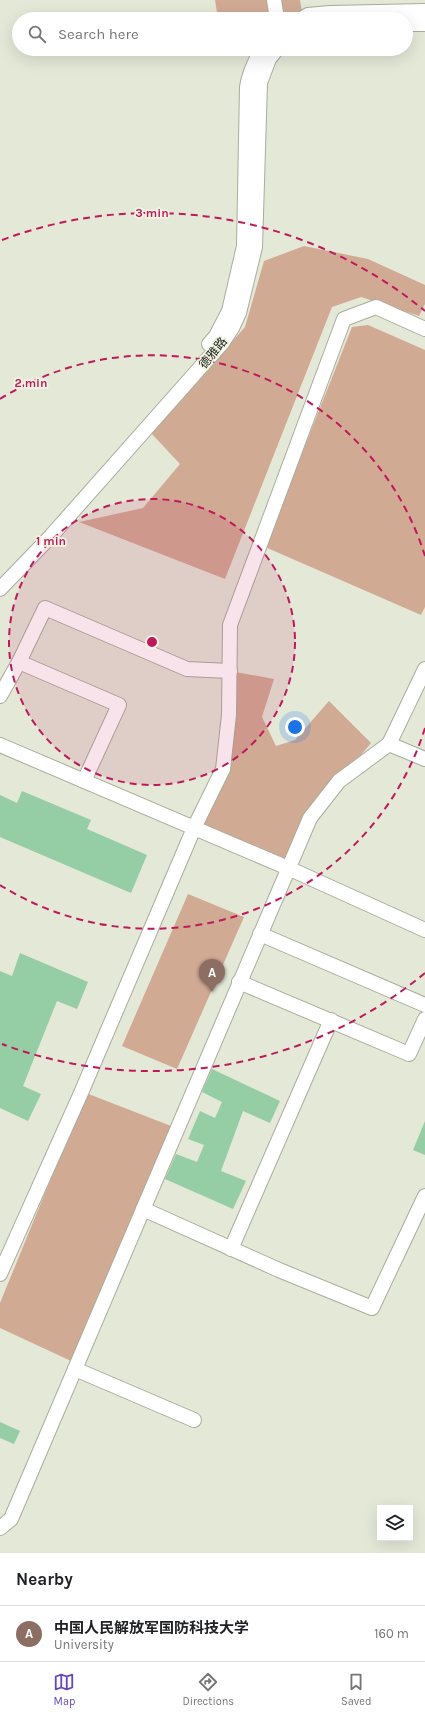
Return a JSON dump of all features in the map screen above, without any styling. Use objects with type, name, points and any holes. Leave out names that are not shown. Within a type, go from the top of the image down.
[{"type":"street","points":[[274,0],[276,12]]},
{"type":"street","points":[[393,12],[425,11]]},
{"type":"street","points":[[413,24],[425,24]]},
{"type":"street","name":"德雅路","points":[[0,576],[44,530],[203,351],[216,336],[222,325],[228,311],[244,246],[247,87],[248,79],[257,56]]},
{"type":"street","name":"德雅路","points":[[0,589],[57,531],[222,343],[232,328],[239,313],[255,247],[260,83],[271,56]]},
{"type":"street","points":[[0,1274],[78,1100],[194,828],[223,769],[229,715],[230,625],[344,319],[376,307],[425,329]]},
{"type":"street","points":[[0,696],[19,662],[45,608],[188,669],[230,671]]},
{"type":"street","points":[[19,662],[119,705],[84,781]]},
{"type":"street","points":[[0,1528],[11,1519],[310,818],[339,781],[389,744],[425,669]]},
{"type":"street","points":[[389,744],[425,759]]},
{"type":"street","points":[[0,745],[288,868],[425,930]]},
{"type":"street","points":[[260,934],[425,1005]]},
{"type":"street","points":[[239,982],[409,1054],[425,1019]]},
{"type":"street","points":[[231,1248],[331,1020]]},
{"type":"street","points":[[143,1209],[372,1308],[425,1196]]},
{"type":"street","points":[[75,1369],[194,1420]]},
{"type":"shaded area","points":[[215,0],[300,0],[302,12],[217,12]]},
{"type":"shaded area","points":[[304,246],[368,259],[425,285],[425,304],[419,316],[361,297],[332,307],[225,579],[79,522],[143,508],[180,464],[151,433],[245,327],[264,261]]},
{"type":"shaded area","points":[[368,325],[425,350],[425,607],[421,615],[265,547],[352,327]]},
{"type":"shaded area","points":[[230,671],[274,679],[262,717],[276,746],[295,740],[329,701],[371,743],[339,781],[288,868],[194,828],[223,769]]},
{"type":"shaded area","points":[[188,894],[244,917],[177,1069],[122,1046]]},
{"type":"shaded area","points":[[86,1093],[171,1126],[71,1361],[0,1328],[0,1303]]},
{"type":"building","points":[[22,791],[91,820],[87,829],[147,855],[131,893],[0,837],[0,795],[17,803]]},
{"type":"building","points":[[20,953],[88,982],[77,1009],[57,1001],[23,1086],[41,1094],[28,1121],[0,1108],[0,971],[12,976]]},
{"type":"building","points":[[212,1069],[280,1101],[270,1123],[243,1111],[221,1171],[246,1181],[233,1209],[165,1179],[176,1154],[197,1162],[204,1145],[188,1139],[200,1111],[215,1118],[222,1102],[202,1092]]},
{"type":"building","points":[[425,1121],[425,1155],[413,1150]]},
{"type":"building","points":[[0,1422],[20,1431],[14,1444],[0,1438]]},
{"type":"place","name":"中国人民解放军国防科技大学","points":[[212,992]]}]
